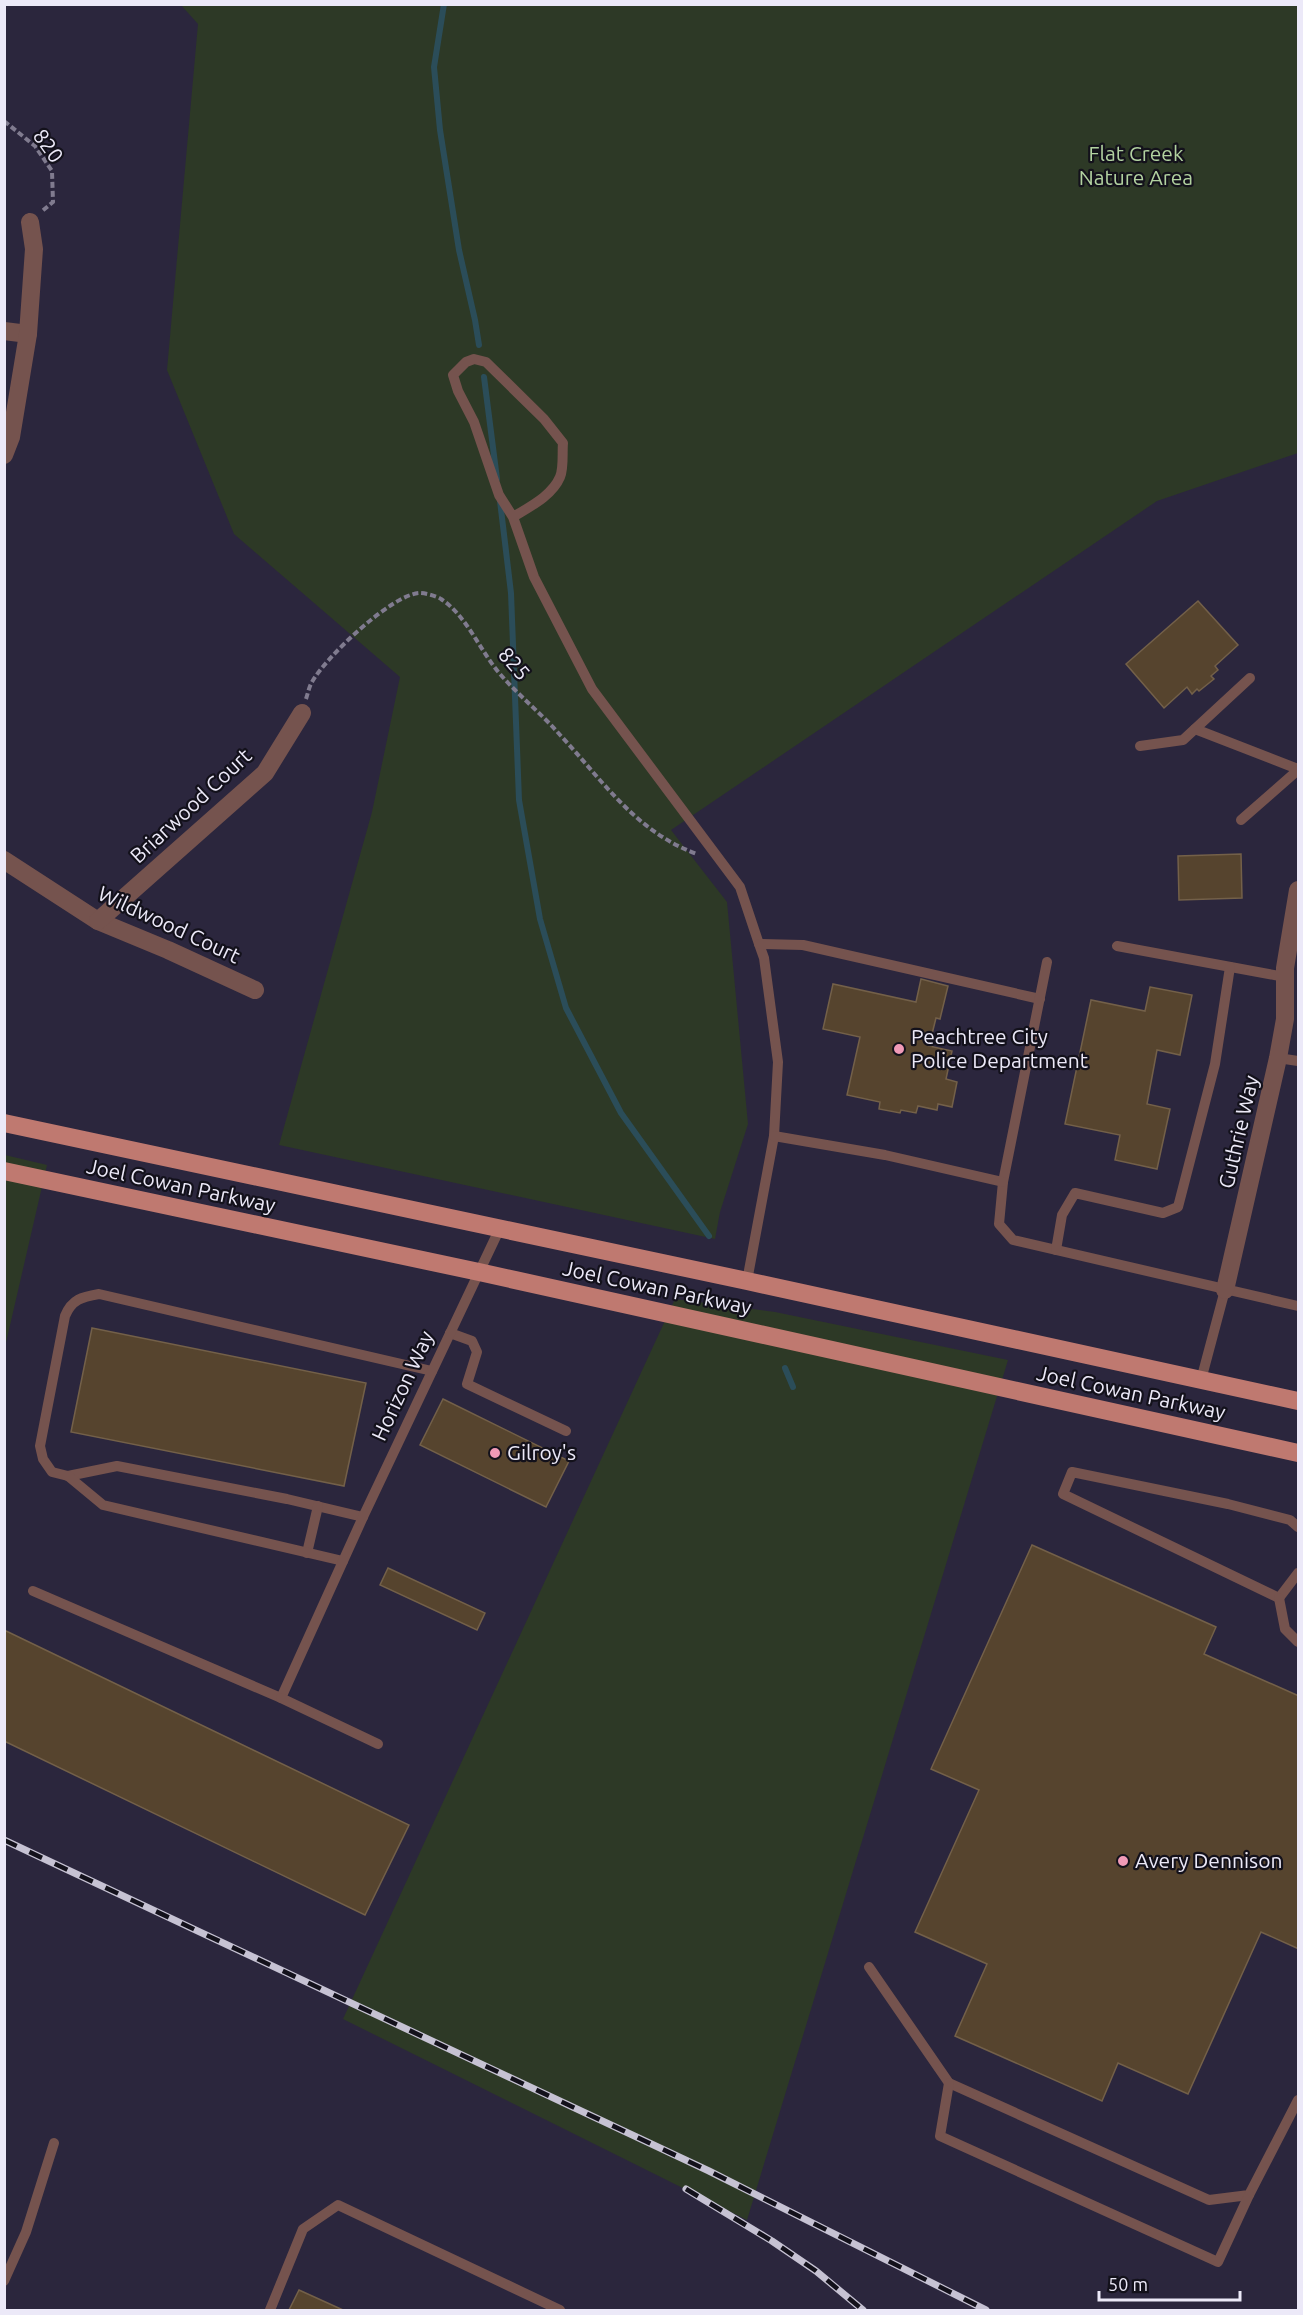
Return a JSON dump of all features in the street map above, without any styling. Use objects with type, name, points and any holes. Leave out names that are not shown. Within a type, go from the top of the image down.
[{"type":"main road","name":"Joel Cowan Parkway","points":[[4,1123],[1299,1401]]},
{"type":"main road","name":"Joel Cowan Parkway","points":[[4,1171],[479,1272],[1299,1453]]},
{"type":"street","points":[[4,455],[10,437],[27,334],[34,249],[30,222]]},
{"type":"street","points":[[4,331],[27,334]]},
{"type":"street","name":"Briarwood Court","points":[[98,921],[265,773],[302,713]]},
{"type":"street","name":"Wildwood Court","points":[[4,860],[98,921],[255,990]]},
{"type":"street","name":"Guthrie Way","points":[[1225,1290],[1278,1058],[1285,1019],[1285,977],[1299,890]]},
{"type":"lane","points":[[513,517],[552,489],[561,476],[563,443],[544,419],[498,373],[486,362],[474,359],[458,368],[453,375],[458,391],[474,422],[499,495],[513,517],[534,577],[592,689],[740,887],[764,958],[778,1062],[774,1136],[747,1281]]},
{"type":"lane","points":[[1140,746],[1178,742],[1250,678]]},
{"type":"lane","points":[[1195,729],[1299,769],[1241,820]]},
{"type":"lane","points":[[759,944],[803,945],[1040,999]]},
{"type":"lane","points":[[1117,946],[1285,977]]},
{"type":"lane","points":[[1047,962],[1004,1182],[999,1224],[1013,1240],[1299,1306]]},
{"type":"lane","points":[[1056,1250],[1062,1215],[1075,1193],[1163,1213],[1178,1207],[1215,1064],[1230,967]]},
{"type":"lane","points":[[1278,1058],[1299,1061]]},
{"type":"lane","points":[[774,1136],[885,1155],[1004,1182]]},
{"type":"lane","name":"Horizon Way","points":[[280,1698],[342,1561],[501,1228]]},
{"type":"lane","name":"Guthrie Way","points":[[1201,1380],[1225,1290]]},
{"type":"lane","points":[[363,1517],[117,1466],[68,1476],[52,1472],[43,1459],[40,1446],[65,1316],[70,1304],[82,1297],[99,1294],[432,1371]]},
{"type":"lane","points":[[450,1333],[472,1341],[477,1352],[467,1383],[566,1431]]},
{"type":"lane","points":[[1279,1598],[1063,1494],[1072,1472],[1227,1504],[1290,1520],[1299,1527]]},
{"type":"lane","points":[[68,1476],[103,1505],[342,1561]]},
{"type":"lane","points":[[307,1553],[318,1506]]},
{"type":"lane","points":[[1279,1598],[1299,1574]]},
{"type":"lane","points":[[33,1591],[280,1698],[378,1744]]},
{"type":"lane","points":[[1279,1598],[1285,1629],[1299,1642]]},
{"type":"lane","points":[[869,1967],[949,2084],[1209,2200],[1249,2195]]},
{"type":"lane","points":[[949,2084],[940,2136],[1218,2262],[1249,2195],[1299,2100]]},
{"type":"lane","points":[[4,2281],[26,2232],[54,2143]]},
{"type":"lane","points":[[270,2310],[303,2229],[338,2205],[560,2310]]},
{"type":"path","name":"820","points":[[4,121],[36,147],[52,171],[53,202],[30,222]]},
{"type":"path","name":"825","points":[[302,713],[311,683],[327,661],[359,629],[400,600],[419,593],[439,597],[453,609],[500,674],[561,736],[609,792],[639,822],[676,846],[723,863]]},
{"type":"green space","name":"Flat Creek Nature Area","points":[[181,5],[1298,5],[1298,453],[1157,501],[671,830],[727,902],[748,1124],[720,1212],[715,1239],[279,1145],[372,812],[400,677],[234,534],[167,370],[198,24]]},
{"type":"green space","points":[[5,1155],[47,1165],[5,1347]]},
{"type":"green space","points":[[675,1299],[775,1312],[1008,1360],[747,2220],[343,2019]]},
{"type":"building","points":[[1198,601],[1238,645],[1215,666],[1218,670],[1211,676],[1214,679],[1192,694],[1187,687],[1164,708],[1126,664]]},
{"type":"building","points":[[1241,854],[1242,898],[1179,900],[1178,856]]},
{"type":"building","name":"Peachtree City Police Department","points":[[921,979],[948,986],[940,1019],[936,1018],[929,1046],[952,1051],[946,1079],[957,1082],[952,1107],[938,1104],[937,1110],[918,1106],[916,1113],[901,1110],[900,1113],[879,1109],[880,1102],[847,1095],[860,1037],[823,1029],[833,984],[916,1002]]},
{"type":"building","points":[[1150,987],[1192,995],[1180,1055],[1157,1050],[1147,1104],[1170,1109],[1157,1169],[1115,1160],[1120,1135],[1065,1124],[1091,1000],[1145,1011]]},
{"type":"building","points":[[92,1328],[366,1383],[344,1486],[71,1432]]},
{"type":"building","name":"Gilroy's","points":[[443,1399],[569,1461],[546,1507],[420,1445]]},
{"type":"building","name":"Avery Dennison","points":[[1032,1545],[1216,1627],[1204,1654],[1299,1696],[1299,1949],[1261,1932],[1188,2094],[1118,2063],[1102,2101],[955,2036],[987,1964],[915,1932],[979,1790],[931,1769]]},
{"type":"building","points":[[388,1568],[485,1613],[477,1630],[380,1585]]},
{"type":"building","points":[[4,1630],[409,1825],[365,1915],[4,1741]]},
{"type":"building","points":[[299,2290],[343,2310],[289,2310]]},
{"type":"waterway","points":[[444,4],[434,67],[440,130],[459,250],[479,345]]},
{"type":"waterway","points":[[484,377],[497,479]]},
{"type":"waterway","points":[[500,501],[511,593],[519,800],[540,919],[566,1008],[621,1113],[709,1236]]},
{"type":"waterway","points":[[785,1368],[793,1387]]},
{"type":"railway","points":[[4,1840],[709,2171],[986,2310]]},
{"type":"railway","points":[[686,2189],[772,2241],[816,2271],[863,2310]]},
{"type":"place","name":"Peachtree City Police Department","points":[[899,1049]]},
{"type":"place","name":"Gilroy's","points":[[495,1453]]},
{"type":"place","name":"Avery Dennison","points":[[1123,1861]]}]
